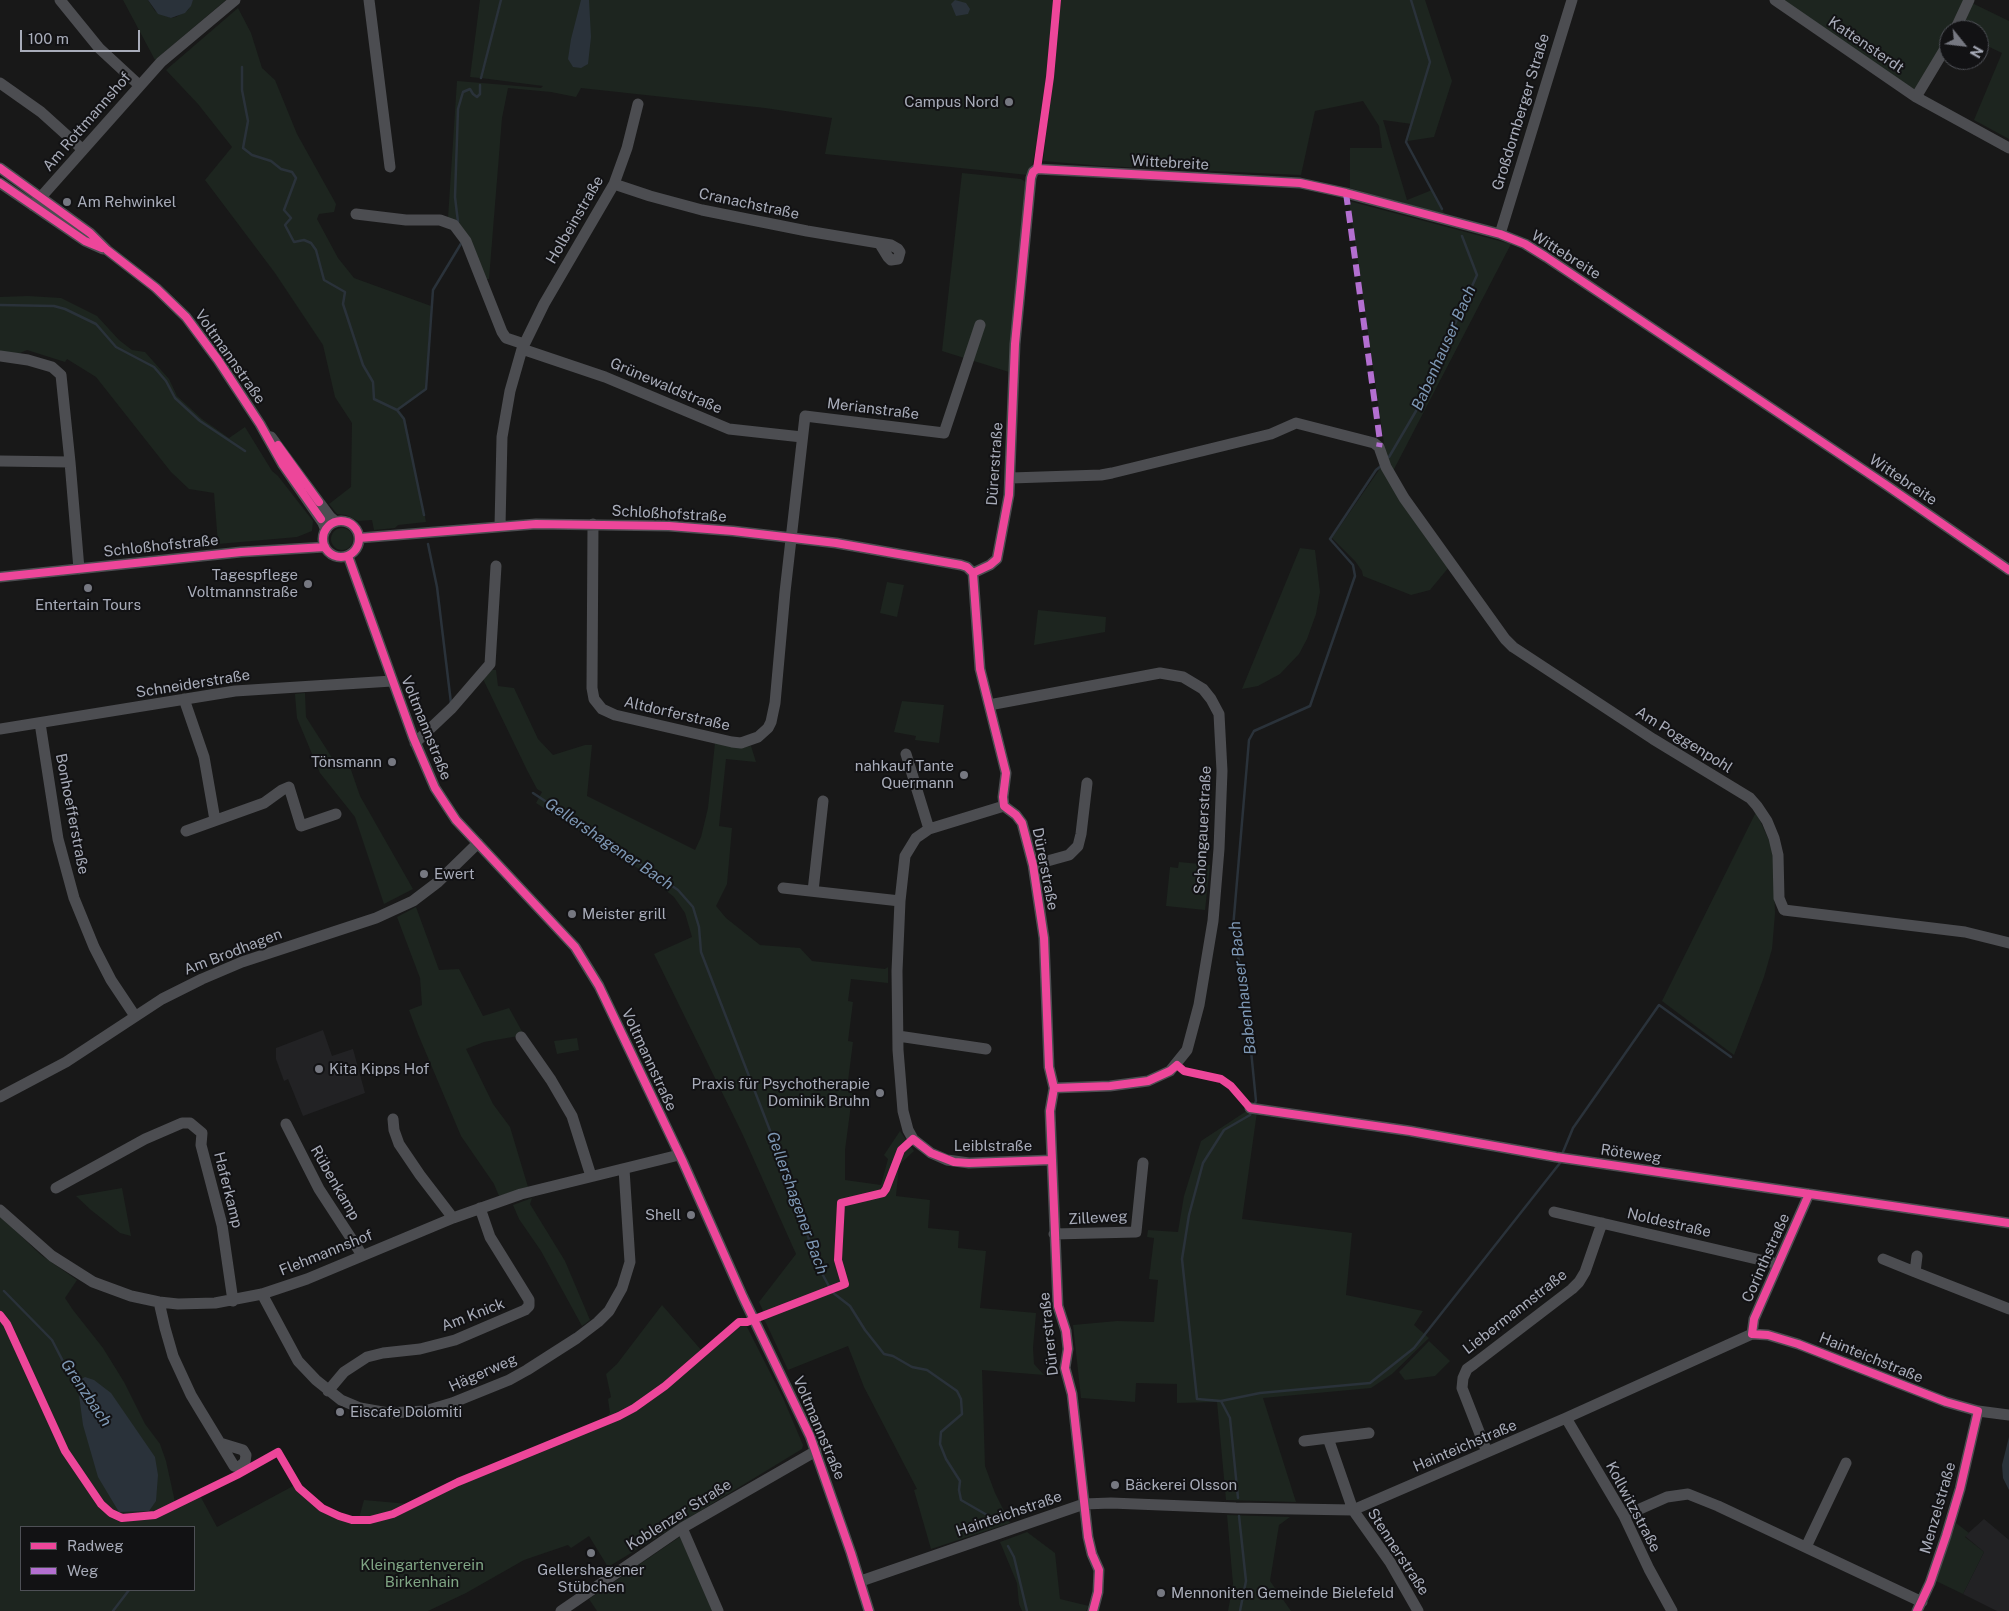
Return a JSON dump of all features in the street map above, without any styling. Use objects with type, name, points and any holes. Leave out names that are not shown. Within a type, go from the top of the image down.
[{"type":"street","points":[[60,0],[99,48],[139,85]]},
{"type":"street","name":"Am Rottmannshof","points":[[36,202],[139,85],[177,47],[234,0]]},
{"type":"street","points":[[369,0],[390,167]]},
{"type":"street","name":"Großdornberger Straße","points":[[1500,234],[1572,0]]},
{"type":"street","name":"Kattensterdt","points":[[1775,0],[1916,97],[2009,148]]},
{"type":"street","points":[[1960,20],[1969,0]]},
{"type":"street","points":[[1916,97],[1939,59]]},
{"type":"street","points":[[0,83],[40,112],[82,150]]},
{"type":"street","name":"Holbeinstraße","points":[[500,526],[501,454],[504,422],[510,391],[523,347],[557,282],[614,184],[628,148],[638,104]]},
{"type":"street","name":"Voltmannstraße","points":[[0,168],[36,202]]},
{"type":"street","name":"Wittebreite","points":[[1033,172],[1037,169],[1300,183],[1346,193],[1500,234],[1525,244],[1882,482],[2009,570]]},
{"type":"street","name":"Dürerstraße","points":[[973,573],[990,566],[997,559],[1010,478],[1015,344],[1033,172]]},
{"type":"street","name":"Voltmannstraße","points":[[0,183],[90,233],[107,250],[143,276],[186,318],[214,353],[260,424],[271,447],[323,522],[326,530]]},
{"type":"street","name":"Cranachstraße","points":[[614,184],[702,210],[880,244]]},
{"type":"street","points":[[356,214],[406,220],[440,220],[454,224],[466,241],[502,332],[506,338],[523,347]]},
{"type":"street","name":"Merianstraße","points":[[792,538],[806,416],[944,433],[980,325]]},
{"type":"street","name":"Grünewaldstraße","points":[[523,347],[605,377],[729,429],[802,438]]},
{"type":"street","points":[[0,356],[28,360],[52,367],[61,375],[79,569]]},
{"type":"street","name":"Dürerstraße","points":[[1010,478],[1112,473],[1271,434],[1296,422],[1374,443],[1379,447]]},
{"type":"street","name":"Voltmannstraße","points":[[260,424],[278,445],[330,517],[336,522]]},
{"type":"street","name":"Am Poggenpohl","points":[[1379,447],[1386,467],[1404,498],[1513,648],[1653,739],[1750,798],[1757,806],[1767,821],[1774,838],[1778,855],[1779,898],[1784,910],[1965,932],[2009,943]]},
{"type":"street","points":[[0,462],[70,462]]},
{"type":"street","points":[[336,522],[352,524],[358,533],[357,548],[348,556],[336,556],[325,547],[323,540],[326,530],[336,522]]},
{"type":"street","name":"Schloßhofstraße","points":[[359,538],[500,526],[593,524],[707,528],[792,538],[961,564],[973,573]]},
{"type":"street","name":"Altdorferstraße","points":[[593,524],[591,620],[592,688],[594,699],[602,709],[615,715],[741,743],[758,737],[768,728],[771,722],[775,703],[792,538]]},
{"type":"street","name":"Schloßhofstraße","points":[[0,577],[250,551],[325,547]]},
{"type":"street","name":"Voltmannstraße","points":[[348,556],[426,772],[440,797],[456,820],[570,942],[589,968],[679,1155],[735,1280],[780,1370],[816,1451],[860,1581],[868,1611]]},
{"type":"street","points":[[415,743],[452,708],[490,664],[496,566]]},
{"type":"street","points":[[973,573],[980,669],[1006,773],[1003,797],[1004,806]]},
{"type":"street","name":"Schongauerstraße","points":[[989,705],[1160,673],[1172,674],[1192,680],[1211,699],[1219,714],[1222,771],[1219,849],[1213,921],[1199,1005],[1187,1050],[1170,1071],[1148,1081],[1110,1086],[1054,1088]]},
{"type":"street","name":"Schneiderstraße","points":[[0,729],[235,691],[392,681]]},
{"type":"street","points":[[184,700],[204,757],[215,820]]},
{"type":"street","name":"Bonhoefferstraße","points":[[40,723],[58,838],[74,898],[94,947],[111,980],[134,1016]]},
{"type":"street","points":[[906,754],[929,828]]},
{"type":"street","points":[[1033,866],[1069,855],[1078,846],[1087,783]]},
{"type":"street","points":[[186,831],[264,803],[288,787],[301,826],[336,814]]},
{"type":"street","points":[[813,891],[823,802]]},
{"type":"street","name":"Dürerstraße","points":[[1004,806],[1019,818],[1033,866],[1044,944],[1049,1067],[1054,1088],[1050,1111],[1054,1234],[1059,1293],[1058,1306],[1064,1324],[1068,1349],[1065,1368],[1072,1394],[1090,1546],[1099,1570],[1098,1592],[1093,1611]]},
{"type":"street","name":"Leiblstraße","points":[[1004,806],[929,828],[916,838],[905,856],[900,900],[897,971],[898,1036],[903,1111],[908,1130],[913,1139],[923,1148],[940,1157],[963,1163],[1051,1160]]},
{"type":"street","name":"Am Brodhagen","points":[[0,1097],[82,1053],[134,1016],[162,999],[222,970],[396,910],[413,901],[438,882],[478,843]]},
{"type":"street","points":[[783,888],[900,900]]},
{"type":"street","points":[[898,1036],[986,1049]]},
{"type":"street","points":[[521,1037],[547,1074],[572,1116],[591,1176]]},
{"type":"street","name":"Röteweg","points":[[1252,1108],[1556,1157],[2009,1223]]},
{"type":"street","points":[[393,1119],[394,1130],[399,1144],[420,1176],[453,1218]]},
{"type":"street","name":"Haferkamp","points":[[56,1188],[145,1139],[182,1123],[190,1123],[202,1133],[201,1145],[222,1225],[233,1300]]},
{"type":"street","name":"Rübenkamp","points":[[286,1124],[319,1189],[362,1255]]},
{"type":"street","name":"Flehmannshof","points":[[0,1210],[38,1245],[82,1276],[119,1292],[159,1302],[199,1304],[262,1294],[307,1279],[453,1218],[521,1194],[679,1155]]},
{"type":"street","name":"Zilleweg","points":[[1054,1234],[1136,1232],[1143,1163]]},
{"type":"street","name":"Hägerweg","points":[[262,1294],[298,1361],[312,1377],[341,1400],[370,1410],[402,1414],[425,1411],[470,1397],[509,1380],[577,1338],[609,1311],[619,1296],[630,1262],[624,1169]]},
{"type":"street","name":"Corinthstraße","points":[[1752,1334],[1754,1319],[1809,1194]]},
{"type":"street","name":"Am Knick","points":[[328,1391],[344,1372],[367,1357],[383,1352],[420,1349],[455,1340],[525,1310],[529,1306],[529,1300],[490,1236],[480,1208]]},
{"type":"street","name":"Noldestraße","points":[[1554,1212],[1778,1264]]},
{"type":"street","name":"Liebermannstraße","points":[[1487,1452],[1462,1388],[1463,1378],[1467,1369],[1579,1282],[1585,1272],[1602,1223]]},
{"type":"street","points":[[1915,1272],[1917,1256]]},
{"type":"street","points":[[1883,1259],[2009,1309]]},
{"type":"street","points":[[159,1302],[169,1343],[179,1370],[220,1443]]},
{"type":"street","name":"Hainteichstraße","points":[[860,1581],[1084,1504],[1111,1502],[1330,1511],[1352,1510],[1566,1418],[1752,1334],[1768,1335],[1798,1344],[1946,1402],[1978,1411],[2009,1415]]},
{"type":"street","name":"Menzelstraße","points":[[1624,1516],[1667,1496],[1688,1494],[1806,1547],[1920,1606],[1939,1559],[1953,1513],[1978,1411]]},
{"type":"street","name":"Kollwitzstraße","points":[[1566,1418],[1624,1516],[1648,1569],[1672,1611]]},
{"type":"street","points":[[1304,1441],[1369,1433]]},
{"type":"street","points":[[1328,1438],[1352,1510]]},
{"type":"street","name":"Koblenzer Straße","points":[[561,1611],[682,1528],[816,1451]]},
{"type":"street","points":[[1806,1547],[1846,1463]]},
{"type":"street","name":"Stennerstraße","points":[[1352,1510],[1390,1562],[1418,1611]]},
{"type":"street","points":[[682,1528],[718,1611]]},
{"type":"shaded area","name":"Kita Kipps Hof","points":[[323,1030],[332,1056],[353,1049],[365,1093],[303,1116],[288,1079],[284,1081],[276,1059],[276,1048]]},
{"type":"shaded area","points":[[1984,1519],[2009,1540],[2009,1611],[1997,1611],[1963,1594],[1984,1552],[1965,1536]]},
{"type":"green space","points":[[123,0],[148,0],[155,11],[171,18],[188,10],[193,0],[226,0],[155,60]]},
{"type":"green space","points":[[480,0],[501,0],[480,78],[470,77]]},
{"type":"green space","points":[[502,0],[1054,0],[1044,108],[1032,167],[1028,175],[825,154],[832,118],[765,108],[581,88],[576,97],[551,92],[508,88],[502,118],[489,279],[480,280],[448,218],[457,81],[541,88],[543,86],[481,78]]},
{"type":"green space","points":[[1061,0],[1425,0],[1452,81],[1434,137],[1408,141],[1412,124],[1383,120],[1407,200],[1432,190],[1445,215],[1350,188],[1350,148],[1382,148],[1379,126],[1363,101],[1315,111],[1301,175],[1102,166],[1043,161]]},
{"type":"green space","points":[[1782,0],[1973,0],[1972,3],[2009,21],[2009,139],[1974,120],[2002,53],[1989,47],[1989,20],[1939,20],[1939,52],[1916,91]]},
{"type":"green space","points":[[238,8],[251,33],[262,68],[275,80],[297,134],[336,204],[334,212],[319,214],[317,219],[338,258],[354,278],[431,306],[425,391],[399,410],[405,418],[426,522],[374,530],[372,520],[358,521],[346,515],[337,514],[329,504],[351,487],[352,423],[335,397],[323,345],[275,273],[205,180],[232,147],[198,104],[166,70]]},
{"type":"green space","points":[[962,173],[1021,179],[1027,183],[1009,372],[942,351]]},
{"type":"green space","points":[[1349,201],[1511,244],[1392,473],[1385,451]]},
{"type":"green space","points":[[0,297],[61,298],[97,316],[119,340],[132,350],[145,352],[169,379],[177,396],[202,419],[229,438],[245,427],[272,471],[313,521],[312,531],[297,537],[218,544],[214,493],[189,489],[171,472],[96,377],[67,359],[65,362],[27,350],[15,355],[0,354]]},
{"type":"green space","points":[[1381,467],[1449,567],[1430,590],[1411,595],[1363,576],[1355,561],[1332,538]]},
{"type":"green space","points":[[342,528],[350,531],[353,539],[350,547],[342,550],[334,547],[331,539],[334,531]]},
{"type":"green space","points":[[1300,548],[1315,550],[1320,592],[1316,614],[1307,639],[1299,654],[1280,674],[1258,686],[1242,689]]},
{"type":"green space","points":[[887,582],[904,585],[897,617],[880,613]]},
{"type":"green space","points":[[1038,610],[1106,617],[1105,632],[1034,645]]},
{"type":"green space","points":[[492,670],[496,670],[498,686],[514,688],[538,739],[553,755],[585,745],[592,745],[587,796],[695,850],[701,837],[708,808],[715,743],[740,748],[751,746],[756,762],[726,759],[719,826],[732,828],[727,884],[716,906],[726,918],[760,945],[800,948],[812,961],[885,969],[888,967],[888,983],[851,979],[848,1001],[853,1002],[848,1041],[853,1042],[848,1081],[854,1082],[845,1150],[845,1180],[881,1185],[888,1159],[884,1155],[900,1131],[914,1151],[899,1165],[896,1196],[930,1200],[928,1228],[959,1231],[958,1248],[986,1251],[980,1308],[1036,1313],[1033,1348],[1034,1364],[1044,1375],[982,1370],[985,1466],[995,1493],[1010,1523],[931,1549],[914,1490],[917,1489],[864,1387],[848,1346],[788,1370],[764,1320],[766,1317],[759,1302],[796,1254],[742,1133],[654,954],[692,937],[685,913],[674,897],[639,869],[536,803],[542,792],[537,789],[527,770],[483,679]]},
{"type":"green space","points":[[305,693],[306,717],[338,767],[349,764],[360,796],[413,889],[384,904],[355,817],[320,773],[297,718],[295,694]]},
{"type":"green space","points":[[902,701],[944,705],[939,743],[915,740],[916,736],[894,732]]},
{"type":"green space","points":[[1756,812],[1773,849],[1775,913],[1772,949],[1764,977],[1734,1055],[1662,1001]]},
{"type":"green space","points":[[1179,862],[1210,865],[1205,910],[1166,906],[1170,867],[1178,868]]},
{"type":"green space","points":[[416,907],[439,970],[459,969],[483,1016],[509,1008],[524,1035],[484,1042],[466,1049],[493,1104],[510,1127],[528,1187],[499,1196],[494,1184],[461,1136],[418,1034],[409,1010],[422,1005],[420,978],[397,917]]},
{"type":"green space","points":[[577,1038],[579,1050],[557,1054],[554,1041]]},
{"type":"green space","points":[[1245,1112],[1257,1112],[1242,1219],[1352,1233],[1346,1295],[1423,1311],[1414,1325],[1429,1338],[1392,1374],[1371,1388],[1263,1398],[1296,1502],[1226,1500],[1217,1402],[1177,1403],[1177,1384],[1136,1383],[1135,1402],[1081,1398],[1073,1325],[1117,1321],[1154,1322],[1158,1280],[1149,1279],[1154,1238],[1147,1237],[1148,1230],[1178,1232],[1184,1196],[1201,1141]]},
{"type":"green space","points":[[122,1188],[131,1236],[120,1233],[76,1196]]},
{"type":"green space","points":[[532,1198],[530,1204],[565,1261],[590,1320],[582,1326],[541,1251],[519,1219],[513,1205]]},
{"type":"green space","name":"Kleingartenverein Birkenhain","points":[[0,1216],[41,1255],[77,1280],[65,1298],[103,1348],[124,1382],[145,1424],[160,1444],[166,1461],[175,1502],[198,1492],[217,1527],[295,1485],[307,1498],[310,1496],[331,1511],[348,1517],[359,1518],[364,1500],[409,1504],[451,1483],[606,1418],[610,1413],[608,1399],[611,1397],[606,1374],[617,1364],[662,1305],[702,1351],[742,1317],[783,1398],[803,1445],[802,1449],[608,1567],[589,1536],[571,1548],[568,1545],[524,1560],[466,1593],[428,1611],[0,1611]]},
{"type":"green space","points":[[1429,1341],[1450,1361],[1435,1376],[1405,1380],[1399,1372]]},
{"type":"green space","points":[[1227,1515],[1290,1517],[1279,1525],[1270,1581],[1291,1611],[1228,1611],[1233,1584]]},
{"type":"green space","points":[[1956,1523],[1969,1533],[1965,1537],[1984,1552],[1963,1594],[1936,1581]]},
{"type":"green space","points":[[1027,1532],[1055,1553],[1060,1599],[1089,1606],[1086,1611],[1022,1611],[1019,1604],[1017,1583],[1000,1542]]},
{"type":"green space","points":[[681,1536],[714,1611],[597,1611],[589,1599]]},
{"type":"water","points":[[148,0],[193,0],[185,13],[171,18],[158,14]]},
{"type":"water","points":[[581,0],[589,0],[591,37],[588,64],[581,68],[573,67],[568,59]]},
{"type":"water","points":[[955,0],[966,3],[970,9],[968,14],[956,16],[951,4]]},
{"type":"water","points":[[85,1377],[94,1380],[111,1393],[155,1457],[158,1475],[156,1501],[149,1511],[119,1512],[98,1477],[83,1425],[78,1388],[75,1382]]},
{"type":"water","points":[[2009,1437],[2009,1490],[2003,1478],[2002,1465]]},
{"type":"waterway","name":"Gellershagener Bach","points":[[481,78],[501,0]]},
{"type":"waterway","name":"Babenhauser Bach","points":[[1411,0],[1430,62],[1406,142],[1442,209]]},
{"type":"waterway","points":[[242,67],[242,90],[248,121],[243,148],[252,155],[271,161],[281,169],[292,172],[296,178],[284,210],[291,218],[285,225],[294,242],[304,240],[311,243],[316,250],[324,280],[345,292],[343,304],[363,365],[373,382],[374,399],[397,410]]},
{"type":"waterway","name":"Gellershagener Bach","points":[[458,222],[455,197],[458,109],[463,92],[470,89],[477,97],[480,94],[480,85]]},
{"type":"waterway","name":"Babenhauser Bach","points":[[1389,457],[1416,411],[1477,275],[1462,236]]},
{"type":"waterway","name":"Gellershagener Bach","points":[[424,515],[404,419],[397,410],[426,389],[433,290],[462,242]]},
{"type":"waterway","points":[[0,305],[54,306],[65,309],[96,324],[116,347],[154,367],[166,381],[175,398],[200,421],[245,451]]},
{"type":"waterway","name":"Babenhauser Bach","points":[[1254,1105],[1256,1101],[1246,1000],[1233,928],[1249,740],[1254,731],[1310,706],[1355,576],[1353,565],[1330,539],[1376,470],[1381,466]]},
{"type":"waterway","name":"Gellershagener Bach","points":[[428,544],[437,587],[451,703]]},
{"type":"waterway","name":"Gellershagener Bach","points":[[533,793],[678,890],[693,907],[699,927],[701,952],[793,1190],[817,1264],[832,1292],[850,1306],[865,1330],[884,1354],[893,1356],[912,1367],[927,1370],[957,1391],[961,1399],[962,1414],[941,1432],[940,1444],[946,1459],[960,1481],[961,1500],[987,1515],[993,1522]]},
{"type":"waterway","points":[[1563,1152],[1573,1128],[1659,1005],[1731,1057]]},
{"type":"waterway","name":"Babenhauser Bach","points":[[1238,1498],[1230,1418],[1221,1401],[1197,1399],[1182,1259],[1189,1215],[1203,1163],[1224,1130],[1250,1115],[1251,1112]]},
{"type":"waterway","points":[[1221,1401],[1260,1393],[1370,1383],[1414,1348],[1560,1163]]},
{"type":"waterway","name":"Grenzbach","points":[[4,1291],[52,1340],[69,1373],[78,1383]]},
{"type":"waterway","name":"Babenhauser Bach","points":[[1239,1516],[1246,1581],[1240,1611]]},
{"type":"waterway","name":"Gellershagener Bach","points":[[1008,1546],[1014,1557],[1027,1611]]},
{"type":"waterway","name":"Grenzbach","points":[[113,1611],[128,1591]]},
{"type":"marked path","points":[[1346,193],[1380,441],[1379,447]]},
{"type":"cycle path","points":[[1037,169],[1050,77],[1057,0]]},
{"type":"cycle path","points":[[0,168],[90,233],[107,250],[156,288],[186,317],[218,360],[260,424],[283,465],[321,519]]},
{"type":"cycle path","points":[[973,573],[990,565],[997,559],[1009,495],[1015,344],[1031,178],[1033,172],[1037,169],[1300,183],[1346,193],[1500,234],[1525,244],[1886,485],[2009,570]]},
{"type":"cycle path","points":[[0,183],[85,241],[102,248]]},
{"type":"cycle path","points":[[278,445],[319,502]]},
{"type":"cycle path","points":[[341,521],[348,522],[354,526],[358,532],[359,539],[358,546],[354,552],[348,556],[341,557],[334,556],[328,552],[324,546],[323,539],[324,532],[328,526],[334,522],[341,521]]},
{"type":"cycle path","points":[[359,538],[536,524],[669,526],[733,531],[836,543],[961,565],[967,567],[973,573]]},
{"type":"cycle path","points":[[0,577],[241,552],[325,547]]},
{"type":"cycle path","points":[[348,556],[413,737],[435,788],[456,820],[575,947],[599,986],[683,1162],[743,1297],[810,1436],[869,1611]]},
{"type":"cycle path","points":[[973,573],[980,669],[1006,773],[1003,797],[1004,806],[1016,815],[1022,823],[1033,865],[1044,938],[1049,1067],[1054,1088],[1050,1111],[1058,1306],[1066,1331],[1068,1349],[1065,1368],[1072,1394],[1088,1537],[1092,1554],[1099,1570],[1098,1592],[1093,1611]]},
{"type":"cycle path","points":[[1054,1088],[1110,1086],[1148,1081],[1170,1071],[1177,1065],[1184,1071],[1221,1079],[1231,1086],[1250,1108],[1410,1131],[1556,1157],[2009,1223]]},
{"type":"cycle path","points":[[0,1315],[7,1324],[65,1451],[101,1504],[111,1513],[122,1518],[155,1515],[237,1475],[278,1452],[299,1488],[322,1508],[352,1520],[370,1520],[393,1514],[458,1482],[619,1416],[665,1386],[739,1322],[747,1322],[845,1284],[838,1260],[841,1203],[883,1193],[901,1150],[913,1139],[931,1153],[954,1162],[1051,1160]]},
{"type":"cycle path","points":[[1809,1194],[1754,1319],[1752,1334],[1768,1335],[1798,1344],[1946,1402],[1978,1411],[1960,1489],[1946,1536],[1930,1583],[1917,1611]]},
{"type":"place","name":"Campus Nord","points":[[1009,102]]},
{"type":"place","name":"Am Rehwinkel","points":[[67,202]]},
{"type":"place","name":"Tagespflege Voltmannstraße","points":[[308,584]]},
{"type":"place","name":"Entertain Tours","points":[[88,588]]},
{"type":"place","name":"Tönsmann","points":[[392,762]]},
{"type":"place","name":"nahkauf Tante Quermann","points":[[964,775]]},
{"type":"place","name":"Ewert","points":[[424,874]]},
{"type":"place","name":"Meister grill","points":[[572,914]]},
{"type":"place","name":"Kita Kipps Hof","points":[[319,1069]]},
{"type":"place","name":"Praxis für Psychotherapie Dominik Bruhn","points":[[880,1093]]},
{"type":"place","name":"Shell","points":[[691,1215]]},
{"type":"place","name":"Eiscafe Dolomiti","points":[[340,1412]]},
{"type":"place","name":"Bäckerei Olsson","points":[[1115,1485]]},
{"type":"place","name":"Gellershagener Stübchen","points":[[591,1553]]},
{"type":"place","name":"Mennoniten Gemeinde Bielefeld","points":[[1161,1593]]}]
